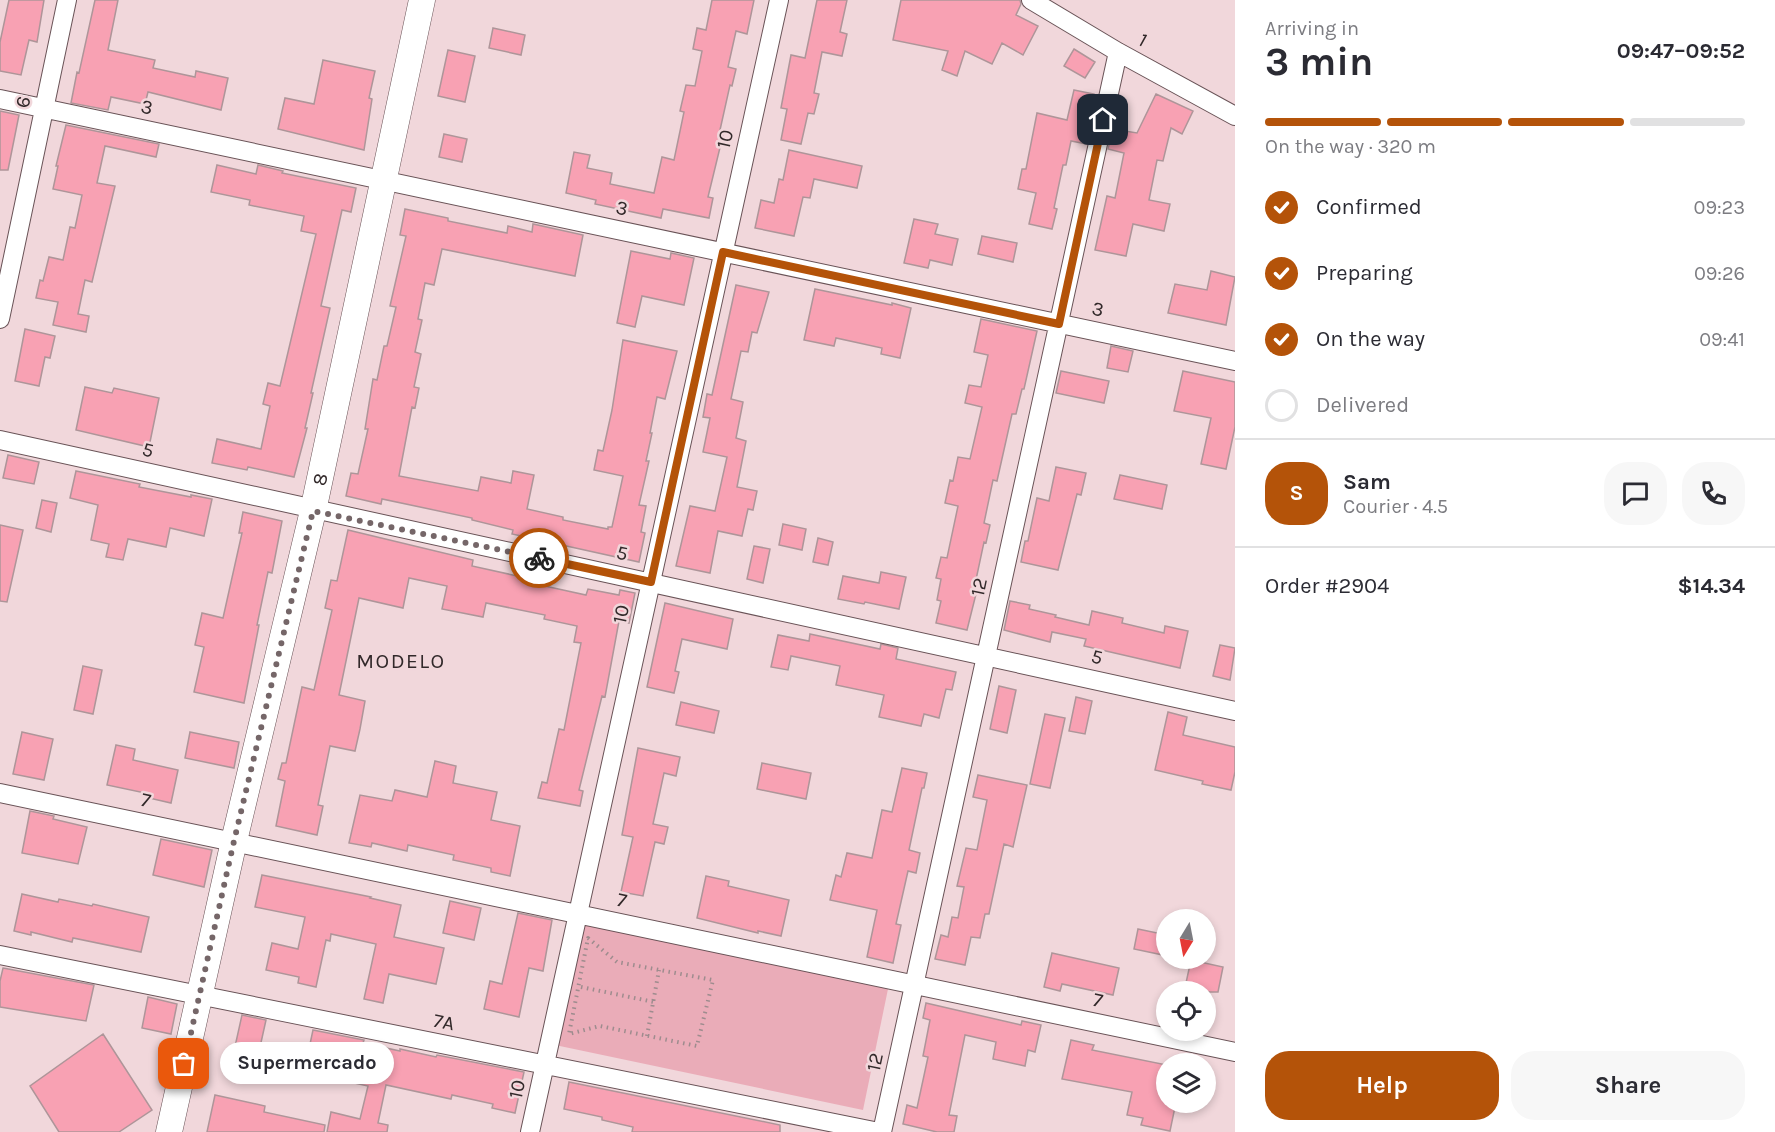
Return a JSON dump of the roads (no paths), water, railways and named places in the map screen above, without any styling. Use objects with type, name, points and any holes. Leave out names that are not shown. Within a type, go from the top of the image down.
[{"type":"street","name":"6","points":[[0,319],[67,0]]},
{"type":"street","name":"8","points":[[169,1132],[234,841],[313,511],[422,0]]},
{"type":"street","name":"10","points":[[530,1132],[779,0]]},
{"type":"street","name":"1","points":[[1030,0],[1118,52],[1235,116]]},
{"type":"street","name":"12","points":[[881,1132],[1118,52]]},
{"type":"street","name":"3","points":[[0,99],[1235,361]]},
{"type":"street","name":"5","points":[[0,440],[313,511],[651,582],[1235,711]]},
{"type":"street","name":"7","points":[[0,793],[1235,1052]]},
{"type":"street","name":"7A","points":[[0,955],[881,1132]]},
{"type":"place","name":"Supermercado","points":[[184,1064]]},
{"type":"district","name":"MODELO","points":[[401,661]]}]
